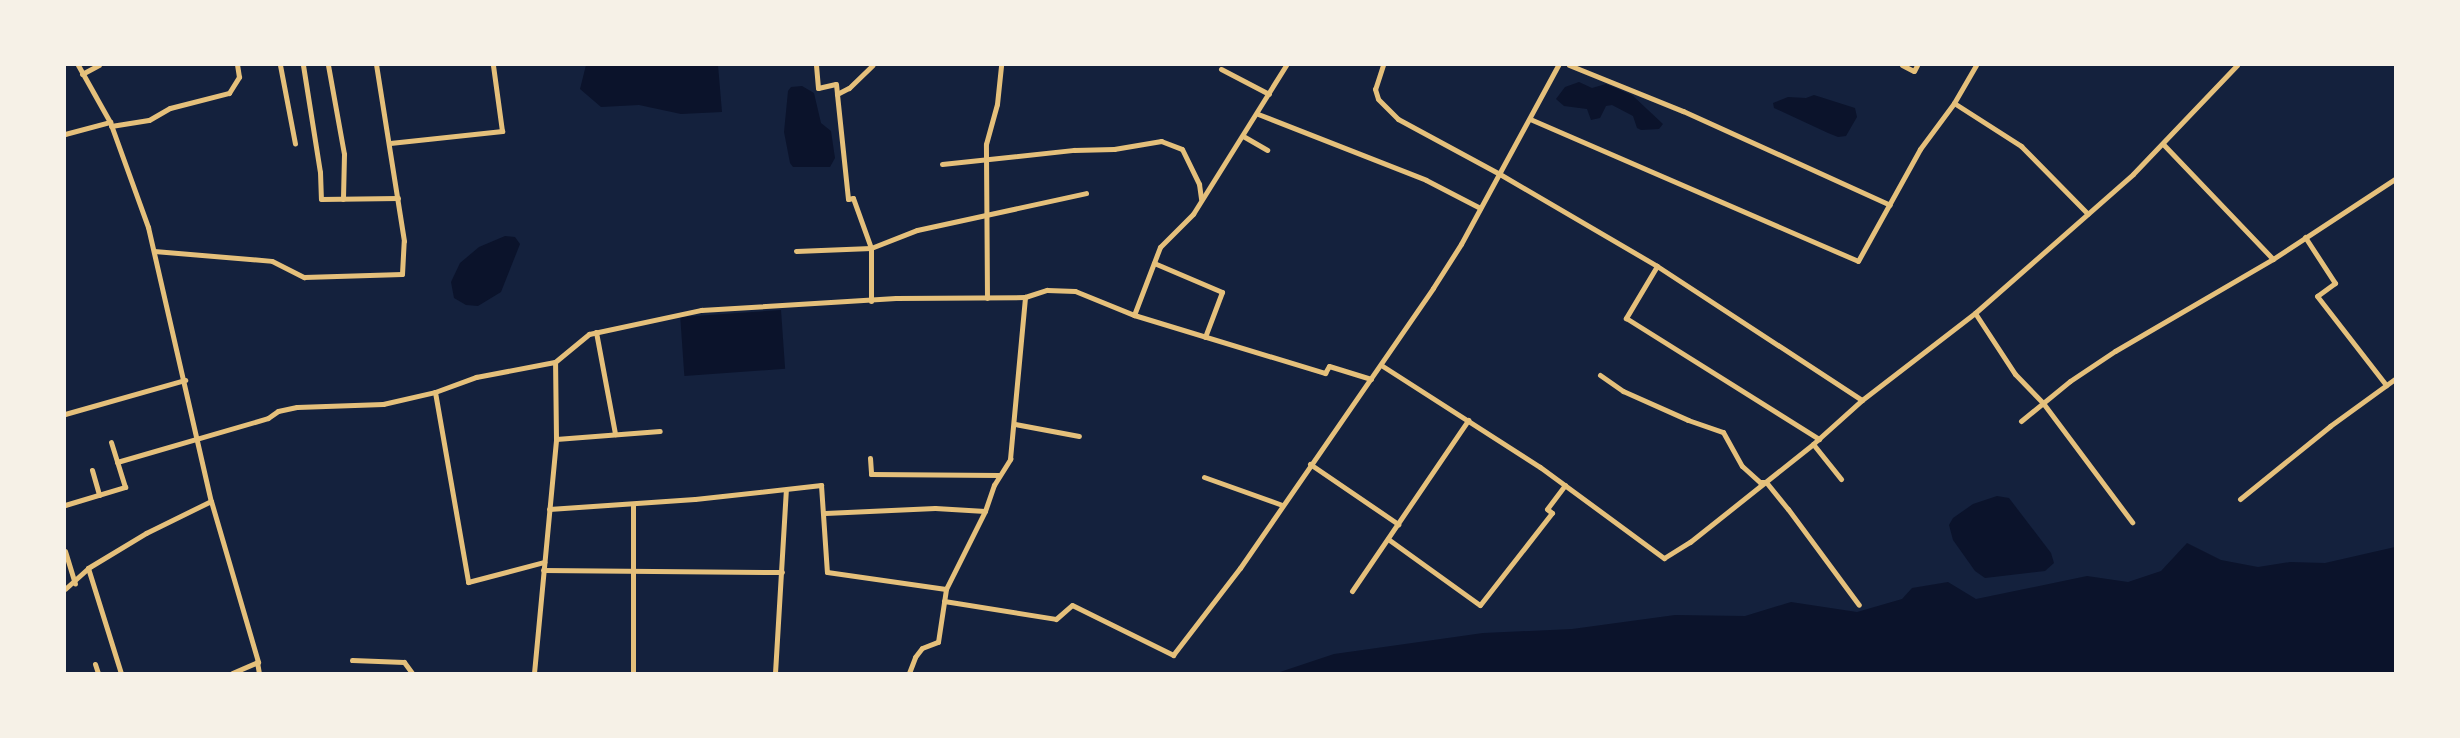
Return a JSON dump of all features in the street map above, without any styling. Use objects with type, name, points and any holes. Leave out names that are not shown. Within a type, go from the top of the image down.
[{"type":"street","points":[[78,65],[111,124],[154,251],[211,501],[259,673]]},
{"type":"street","points":[[82,74],[99,65]]},
{"type":"street","points":[[65,135],[111,124],[149,120],[170,108],[229,93],[239,77],[237,65]]},
{"type":"street","points":[[280,65],[295,144]]},
{"type":"street","points":[[303,65],[320,172],[321,198],[398,198]]},
{"type":"street","points":[[328,65],[344,154],[343,199]]},
{"type":"street","points":[[154,251],[272,261],[304,277],[401,274],[404,242],[376,65]]},
{"type":"street","points":[[390,143],[502,131],[493,65]]},
{"type":"street","points":[[816,65],[818,88],[836,85],[848,199],[853,198],[871,248],[871,301]]},
{"type":"street","points":[[837,94],[849,88],[873,65]]},
{"type":"street","points":[[987,298],[986,159],[1001,65]]},
{"type":"street","points":[[1134,315],[1160,247],[1189,219],[1258,114],[1286,65]]},
{"type":"street","points":[[1383,65],[1375,89],[1378,99],[1398,119],[1498,173],[1657,266],[1862,400]]},
{"type":"street","points":[[944,601],[1055,619],[1072,605],[1172,655],[1240,568],[1433,288],[1558,65]]},
{"type":"street","points":[[1569,65],[1683,111],[1890,205]]},
{"type":"street","points":[[1902,65],[1914,71],[1917,65]]},
{"type":"street","points":[[1530,119],[1858,261],[1920,149],[1954,103],[1976,65]]},
{"type":"street","points":[[1381,365],[1565,485],[1664,558],[1690,542],[1816,442],[1862,400],[1975,313],[2163,144],[2237,65]]},
{"type":"street","points":[[1221,69],[1269,94]]},
{"type":"street","points":[[1954,103],[2021,146],[2088,214]]},
{"type":"street","points":[[1258,114],[1426,180],[1480,208]]},
{"type":"street","points":[[1242,136],[1267,150]]},
{"type":"street","points":[[942,164],[1114,149],[1161,141],[1173,143],[1182,149],[1199,184],[1201,199]]},
{"type":"street","points":[[2163,144],[2273,259]]},
{"type":"street","points":[[2021,421],[2115,351],[2273,259],[2395,179]]},
{"type":"street","points":[[796,251],[871,248],[917,230],[986,213],[1032,207],[1086,192]]},
{"type":"street","points":[[2305,237],[2335,283],[2317,296],[2386,385]]},
{"type":"street","points":[[1154,263],[1222,292],[1205,337]]},
{"type":"street","points":[[1657,266],[1626,318],[1816,442],[1841,479]]},
{"type":"street","points":[[117,462],[298,407],[383,404],[435,392],[476,377],[555,362],[589,334],[701,310],[896,298],[1025,297],[1047,290],[1075,291],[1134,315],[1325,373],[1329,366],[1371,379]]},
{"type":"street","points":[[909,673],[922,648],[938,642],[946,589],[999,475],[1010,459],[1025,297]]},
{"type":"street","points":[[1975,313],[2015,374],[2043,403],[2132,522]]},
{"type":"street","points":[[596,332],[615,434]]},
{"type":"street","points":[[534,673],[556,439],[555,362]]},
{"type":"street","points":[[1600,375],[1623,391],[1688,420],[1723,432],[1742,466],[1760,482],[1766,482]]},
{"type":"street","points":[[2240,499],[2395,379]]},
{"type":"street","points":[[65,414],[185,380]]},
{"type":"street","points":[[435,392],[468,582],[544,562]]},
{"type":"street","points":[[1352,591],[1468,421]]},
{"type":"street","points":[[1015,424],[1079,436]]},
{"type":"street","points":[[556,439],[660,431]]},
{"type":"street","points":[[65,506],[125,487],[111,442]]},
{"type":"street","points":[[870,458],[871,474],[999,475]]},
{"type":"street","points":[[1310,464],[1398,523]]},
{"type":"street","points":[[92,470],[99,495]]},
{"type":"street","points":[[1204,477],[1282,505]]},
{"type":"street","points":[[1766,482],[1859,605]]},
{"type":"street","points":[[549,509],[786,491],[821,485],[827,572],[946,589]]},
{"type":"street","points":[[1388,539],[1480,605],[1552,513],[1547,509],[1565,485]]},
{"type":"street","points":[[775,673],[786,491]]},
{"type":"street","points":[[65,589],[75,583],[88,568],[146,533],[211,501]]},
{"type":"street","points":[[633,504],[633,673]]},
{"type":"street","points":[[825,513],[935,508],[985,510]]},
{"type":"street","points":[[65,551],[75,583]]},
{"type":"street","points":[[88,568],[121,673]]},
{"type":"street","points":[[543,570],[782,572]]},
{"type":"street","points":[[352,660],[404,662],[412,673]]},
{"type":"street","points":[[232,673],[257,662]]},
{"type":"street","points":[[95,664],[98,673]]},
{"type":"water","points":[[586,65],[718,65],[722,112],[681,114],[639,105],[601,107],[580,89]]},
{"type":"water","points":[[1579,82],[1592,88],[1606,84],[1632,95],[1663,124],[1659,129],[1641,130],[1637,128],[1633,116],[1612,105],[1606,106],[1600,118],[1591,120],[1587,109],[1564,106],[1556,99],[1565,87]]},
{"type":"water","points":[[802,86],[814,93],[821,123],[831,131],[835,158],[830,167],[793,167],[790,163],[784,132],[788,91],[791,87]]},
{"type":"water","points":[[1814,95],[1855,108],[1857,117],[1846,136],[1838,137],[1774,108],[1773,103],[1788,97],[1806,98]]},
{"type":"water","points":[[505,236],[515,237],[520,244],[501,292],[478,306],[466,305],[454,298],[451,282],[460,263],[479,247]]},
{"type":"water","points":[[781,310],[785,369],[684,376],[680,317]]},
{"type":"water","points":[[1997,496],[2009,498],[2051,553],[2054,563],[2045,571],[1985,578],[1975,571],[1953,540],[1949,525],[1953,518],[1973,504]]},
{"type":"water","points":[[2187,543],[2221,560],[2258,567],[2290,562],[2325,563],[2395,547],[2395,673],[1277,673],[1334,654],[1483,633],[1572,629],[1675,615],[1745,616],[1791,602],[1857,612],[1902,599],[1912,588],[1948,582],[1976,599],[2087,576],[2128,582],[2161,571]]}]
